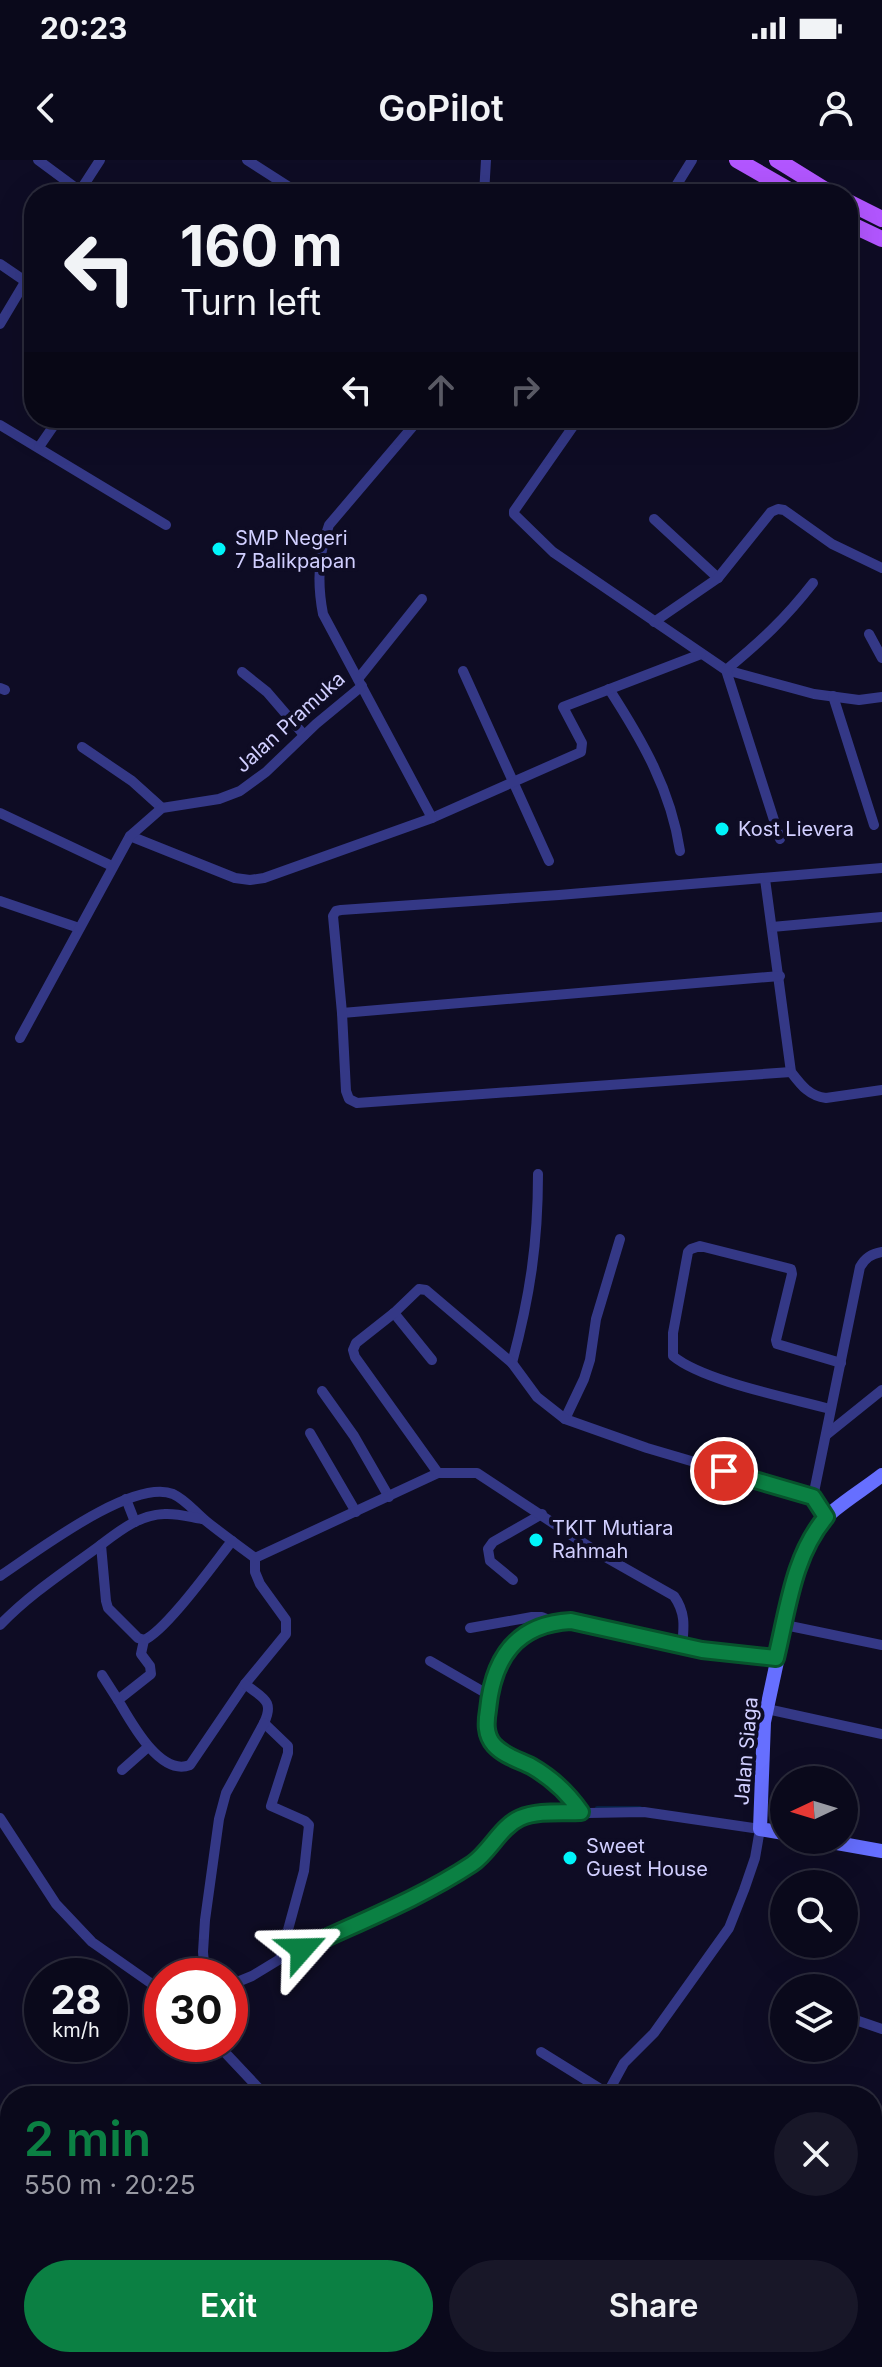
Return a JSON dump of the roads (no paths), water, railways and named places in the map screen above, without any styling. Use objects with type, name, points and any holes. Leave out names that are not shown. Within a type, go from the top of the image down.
[{"type":"main road","points":[[737,160],[779,184]]},
{"type":"main road","points":[[777,160],[816,184]]},
{"type":"main road","points":[[858,207],[882,219]]},
{"type":"main road","points":[[858,228],[882,239]]},
{"type":"street","points":[[38,160],[69,184]]},
{"type":"street","points":[[86,184],[100,160]]},
{"type":"street","points":[[247,160],[284,184]]},
{"type":"street","points":[[485,184],[486,160]]},
{"type":"street","points":[[677,184],[692,160]]},
{"type":"street","points":[[0,264],[24,280]]},
{"type":"street","points":[[0,324],[24,283]]},
{"type":"street","points":[[0,425],[166,525]]},
{"type":"street","points":[[39,447],[52,428]]},
{"type":"street","name":"Jalan Pramuka","points":[[162,808],[231,796],[266,772],[360,682],[323,614],[319,597],[322,543],[329,525],[411,428]]},
{"type":"street","points":[[572,428],[514,514],[553,552],[726,670],[776,685],[833,696],[859,700],[882,697]]},
{"type":"street","points":[[654,622],[718,578],[771,512],[778,509],[784,510],[832,544],[882,568]]},
{"type":"street","points":[[654,519],[718,578]]},
{"type":"street","points":[[726,670],[788,615],[813,583]]},
{"type":"street","points":[[422,599],[360,682],[432,818]]},
{"type":"street","points":[[869,634],[882,658]]},
{"type":"street","points":[[130,836],[235,878],[264,878],[432,818],[581,752],[582,743],[563,707],[701,654]]},
{"type":"street","points":[[726,670],[780,839]]},
{"type":"street","points":[[463,671],[549,861]]},
{"type":"street","points":[[242,672],[267,692],[304,735]]},
{"type":"street","points":[[609,689],[654,764],[676,822],[680,851]]},
{"type":"street","points":[[833,696],[874,825]]},
{"type":"street","points":[[20,1038],[130,836],[162,808],[132,781],[82,747]]},
{"type":"street","points":[[0,813],[112,866]]},
{"type":"street","points":[[791,1072],[357,1103],[349,1099],[346,1091],[333,916],[336,911],[882,868]]},
{"type":"street","points":[[765,879],[791,1072],[808,1092],[817,1097],[882,1090]]},
{"type":"street","points":[[0,901],[79,928]]},
{"type":"street","points":[[772,927],[882,917]]},
{"type":"street","points":[[342,1013],[780,976]]},
{"type":"street","points":[[512,1363],[525,1314],[537,1241],[538,1174]]},
{"type":"street","points":[[565,1419],[590,1360],[596,1319],[620,1239]]},
{"type":"street","points":[[830,1409],[719,1378],[673,1356],[673,1333],[688,1252],[700,1246],[791,1269],[777,1344],[841,1363]]},
{"type":"street","points":[[813,1497],[860,1267],[871,1255],[882,1252]]},
{"type":"street","points":[[438,1473],[353,1350],[356,1343],[419,1289],[426,1290],[512,1363],[537,1397],[565,1419],[647,1448],[813,1497],[826,1517]]},
{"type":"street","points":[[394,1313],[432,1360]]},
{"type":"street","points":[[826,1435],[882,1390]]},
{"type":"street","points":[[322,1391],[354,1436],[389,1497]]},
{"type":"street","points":[[310,1433],[356,1512]]},
{"type":"street","points":[[255,1558],[438,1473],[477,1473],[600,1554],[674,1596],[684,1618],[682,1647]]},
{"type":"street","name":"Jalan Siaga","points":[[760,1829],[764,1722],[776,1658],[803,1553],[812,1533],[826,1517],[882,1475]]},
{"type":"street","points":[[0,1576],[111,1505],[160,1491],[183,1499],[204,1520],[255,1558]]},
{"type":"street","points":[[126,1499],[135,1522]]},
{"type":"street","points":[[0,1625],[60,1572],[101,1545],[110,1535],[135,1522],[164,1514],[204,1520]]},
{"type":"street","points":[[513,1580],[490,1561],[488,1549],[493,1542],[542,1514]]},
{"type":"street","points":[[101,1545],[108,1608],[138,1638],[144,1640],[151,1638],[232,1541]]},
{"type":"street","points":[[102,1675],[148,1747],[170,1765],[181,1769],[190,1765],[245,1684],[286,1634],[286,1620],[255,1572],[255,1558]]},
{"type":"street","points":[[470,1628],[532,1617],[554,1622]]},
{"type":"street","points":[[581,1812],[567,1792],[552,1780],[533,1767],[503,1754],[492,1744],[487,1733],[489,1695],[506,1650],[537,1626],[571,1621],[682,1647],[776,1658]]},
{"type":"street","points":[[785,1625],[882,1645]]},
{"type":"street","points":[[118,1700],[151,1674],[150,1666],[141,1654],[144,1640]]},
{"type":"street","points":[[430,1661],[489,1695]]},
{"type":"street","points":[[204,1958],[205,1920],[219,1819],[226,1793],[270,1711],[268,1702],[245,1684]]},
{"type":"street","points":[[767,1709],[882,1734]]},
{"type":"street","points":[[264,1723],[288,1746],[271,1806],[309,1825],[304,1871],[280,1959]]},
{"type":"street","points":[[122,1770],[148,1747]]},
{"type":"street","points":[[248,1978],[280,1959],[433,1888],[475,1862],[508,1826],[531,1814],[644,1812],[770,1831]]},
{"type":"street","points":[[0,1818],[56,1904],[92,1942],[144,1978]]},
{"type":"street","points":[[611,2086],[624,2063],[654,2033],[729,1928],[755,1858],[760,1829]]},
{"type":"street","points":[[858,1847],[882,1851]]},
{"type":"street","points":[[858,2021],[882,2029]]},
{"type":"street","points":[[541,2052],[594,2086]]},
{"type":"street","points":[[234,2062],[257,2086]]},
{"type":"waterway","points":[[597,1808],[640,1808]]},
{"type":"place","name":"SMP Negeri 7 Balikpapan","points":[[219,549]]},
{"type":"place","name":"Kost Lievera","points":[[722,829]]},
{"type":"place","name":"TKIT Mutiara Rahmah","points":[[536,1540]]},
{"type":"place","name":"Sweet Guest House","points":[[570,1858]]}]
